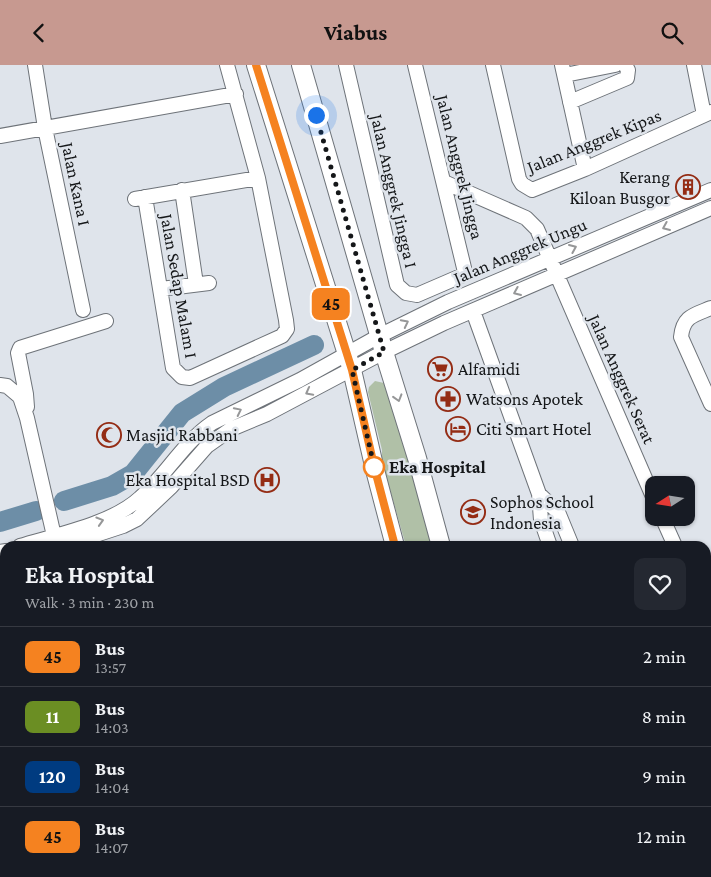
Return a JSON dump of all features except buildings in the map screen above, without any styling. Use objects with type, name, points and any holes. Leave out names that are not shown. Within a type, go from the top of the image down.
[{"type":"main road","points":[[256,65],[350,362],[394,541]]},
{"type":"main road","points":[[301,65],[440,541]]},
{"type":"street","name":"Jalan Kana I","points":[[35,65],[83,309]]},
{"type":"street","points":[[161,289],[202,283],[182,190],[258,178],[227,65]]},
{"type":"street","name":"Jalan Anggrek Jingga I","points":[[346,65],[397,285],[406,293],[417,295],[462,276]]},
{"type":"street","name":"Jalan Anggrek Jingga","points":[[415,65],[465,267],[465,272],[462,276]]},
{"type":"street","name":"Jalan Anggrek Kipas","points":[[493,65],[519,179],[522,185],[532,190],[585,169],[708,114]]},
{"type":"street","points":[[585,169],[564,70],[615,65]]},
{"type":"street","points":[[570,102],[627,78],[628,70],[625,65]]},
{"type":"street","points":[[694,65],[708,114]]},
{"type":"street","points":[[0,136],[236,94]]},
{"type":"street","name":"Jalan Sedap Malam I","points":[[182,190],[140,198],[161,289],[173,368],[182,377],[190,378],[282,336],[287,329],[258,178]]},
{"type":"street","name":"Jalan Anggrek Serat","points":[[444,182],[526,219],[537,229],[645,478]]},
{"type":"street","name":"Jalan Anggrek Ungu","points":[[58,541],[78,534],[112,517],[138,500],[152,487],[200,431],[212,423],[300,380],[350,362],[448,302],[711,189]]},
{"type":"street","name":"Jalan Anggrek Ungu","points":[[381,344],[474,311],[711,208]]},
{"type":"street","points":[[711,308],[689,317],[682,326],[681,337],[711,404]]},
{"type":"street","points":[[474,311],[539,494],[541,520],[548,541]]},
{"type":"street","points":[[27,418],[26,394],[18,353],[20,348],[106,321]]},
{"type":"street","points":[[0,385],[7,386],[20,397],[58,541]]},
{"type":"street","points":[[539,494],[558,512],[570,541]]},
{"type":"street","points":[[666,526],[672,541]]},
{"type":"green space","points":[[375,381],[384,383],[387,387],[432,541],[405,541],[382,462],[382,450],[368,392],[369,387]]},
{"type":"waterway","points":[[64,501],[112,486],[133,474],[182,413],[224,387],[314,345]]},
{"type":"waterway","points":[[0,522],[36,511]]},
{"type":"bus line","name":"45","points":[[256,65],[352,370],[394,541]]},
{"type":"place","name":"Kerang Kiloan Busgor","points":[[688,187]]},
{"type":"place","name":"Alfamidi","points":[[440,369]]},
{"type":"place","name":"Watsons Apotek","points":[[448,399]]},
{"type":"place","name":"Citi Smart Hotel","points":[[458,429]]},
{"type":"place","name":"Masjid Rabbani","points":[[109,435]]},
{"type":"place","name":"Eka Hospital","points":[[374,467]]},
{"type":"place","name":"Eka Hospital BSD","points":[[267,480]]},
{"type":"place","name":"Sophos School Indonesia","points":[[473,512]]},
{"type":"route","points":[[316,115],[384,352],[352,370],[375,470],[374,467]]}]
